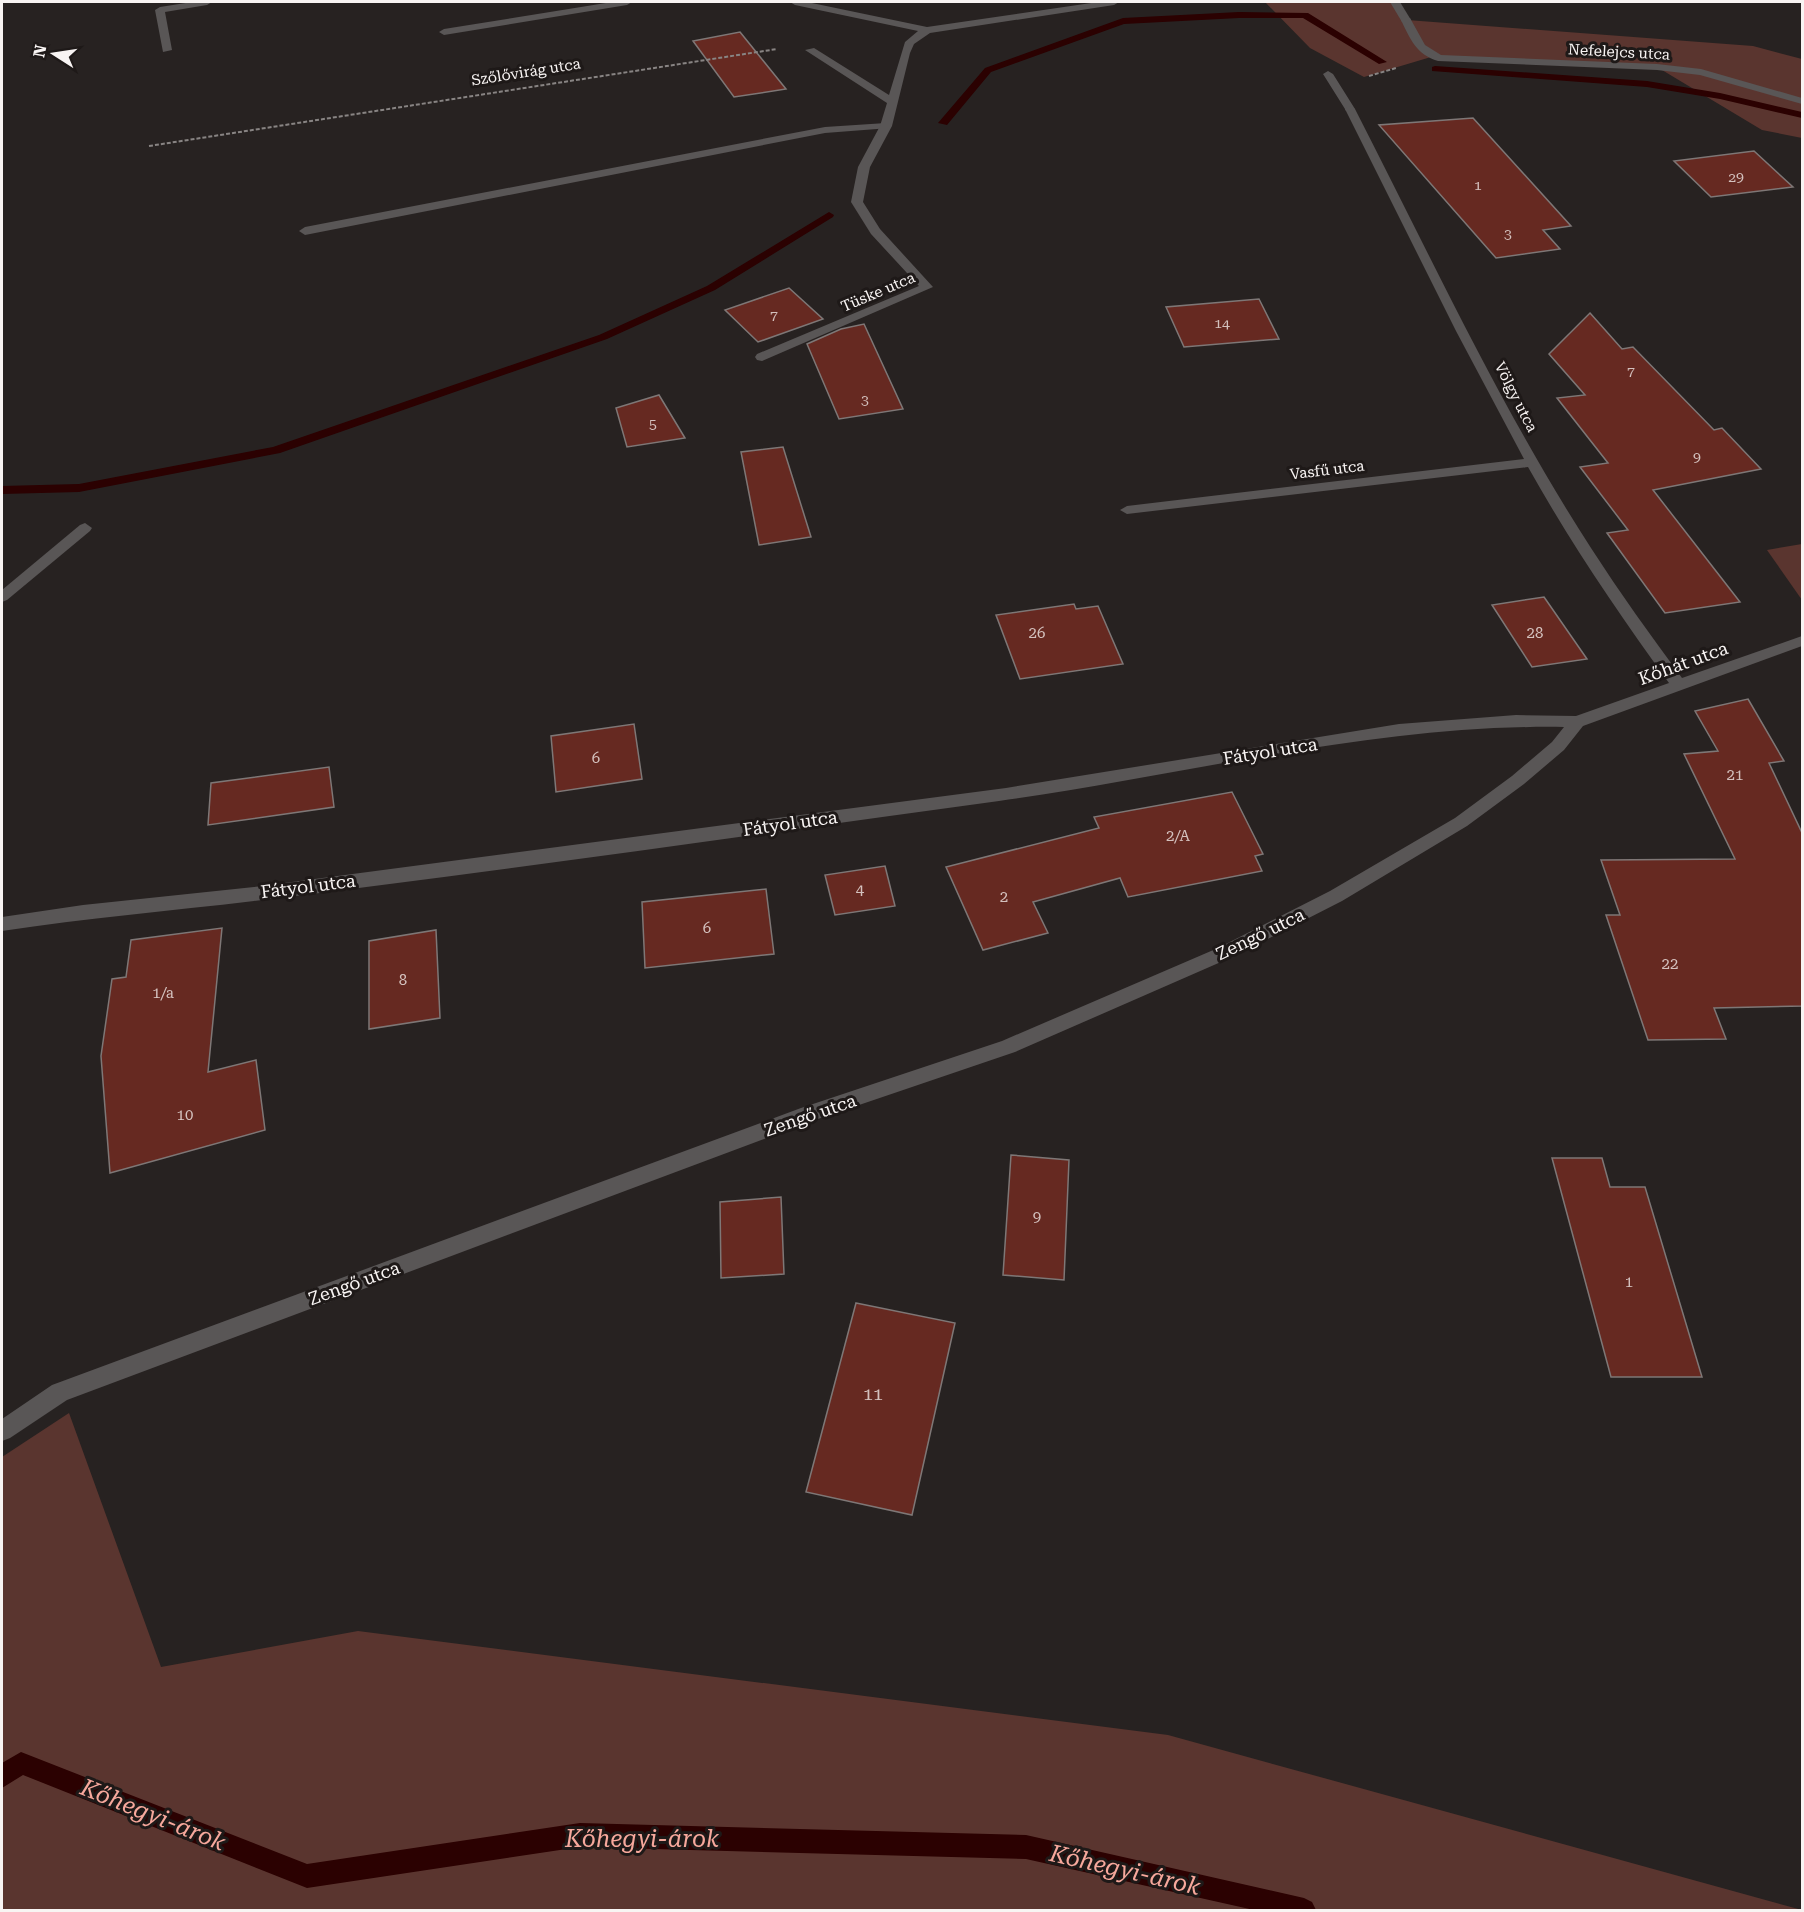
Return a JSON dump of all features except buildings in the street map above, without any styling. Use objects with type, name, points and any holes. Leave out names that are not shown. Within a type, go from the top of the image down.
[{"type":"street","points":[[167,50],[160,10],[207,2]]},
{"type":"street","points":[[444,32],[627,2]]},
{"type":"street","points":[[795,2],[927,30],[1114,2]]},
{"type":"street","name":"Nefelejcs utca","points":[[1395,2],[1423,50],[1431,57],[1448,60],[1657,67],[1701,72],[1803,101]]},
{"type":"street","name":"Tüske utca","points":[[762,357],[927,288],[875,231],[857,202],[864,167],[886,126],[910,42],[927,30]]},
{"type":"street","points":[[810,51],[893,102]]},
{"type":"street","name":"Völgy utca","points":[[1328,74],[1350,109],[1531,462],[1589,561],[1678,684]]},
{"type":"street","points":[[305,231],[825,130],[886,126]]},
{"type":"street","name":"Vasfű utca","points":[[1126,510],[1531,462]]},
{"type":"street","points":[[2,597],[85,528]]},
{"type":"street","name":"Kőhát utca","points":[[1577,722],[1803,641]]},
{"type":"street","name":"Fátyol utca","points":[[2,924],[83,912],[278,891],[1006,794],[1399,730],[1516,721],[1577,722]]},
{"type":"street","name":"Zengő utca","points":[[2,1431],[60,1392],[808,1114],[1008,1047],[1224,953],[1336,896],[1461,822],[1518,780],[1558,746],[1577,722]]},
{"type":"path","name":"Szőlővirág utca","points":[[149,146],[789,47],[810,51]]},
{"type":"shaded area","points":[[1265,2],[1394,2],[1407,20],[1753,46],[1802,59],[1802,138],[1762,130],[1657,67],[1431,57],[1364,77],[1310,48]]},
{"type":"shaded area","points":[[1802,544],[1802,600],[1767,550]]},
{"type":"shaded area","points":[[69,1413],[161,1667],[358,1631],[1168,1735],[1802,1910],[2,1910],[2,1457]]},
{"type":"waterway","points":[[943,123],[988,70],[1123,21],[1239,15],[1305,15],[1382,62]]},
{"type":"waterway","points":[[1435,69],[1647,84],[1720,96],[1802,115]]},
{"type":"waterway","points":[[2,490],[79,488],[276,450],[603,337],[711,288],[829,215]]},
{"type":"waterway","name":"Kőhegyi-árok","points":[[2,1777],[21,1763],[307,1876],[580,1835],[1026,1847],[1304,1910]]}]
